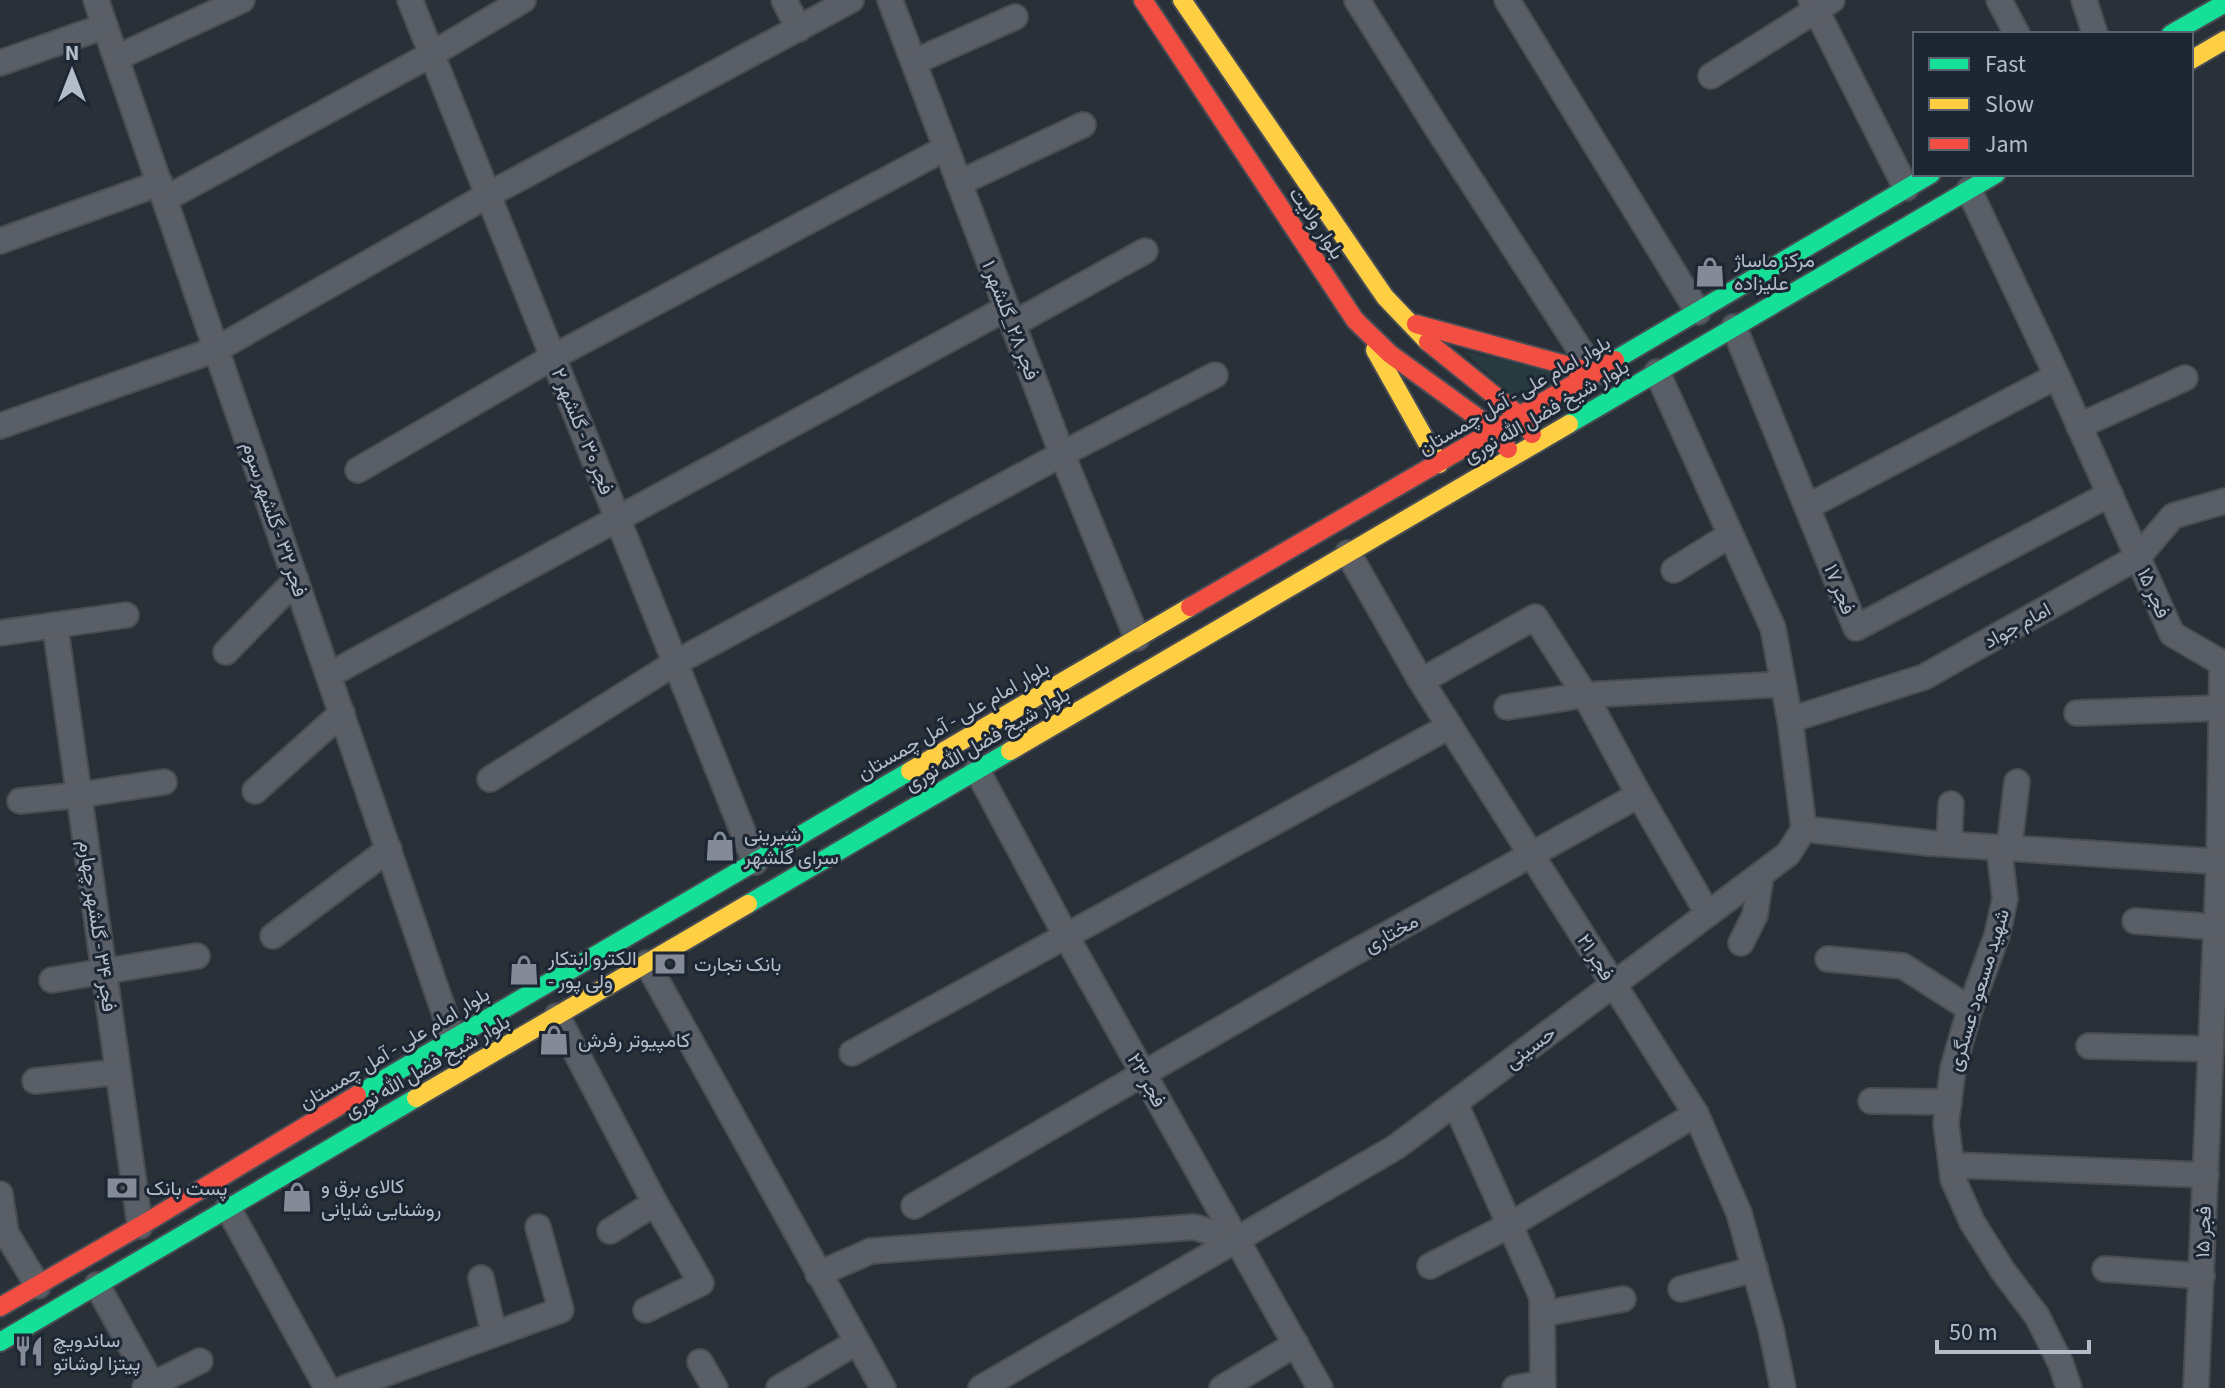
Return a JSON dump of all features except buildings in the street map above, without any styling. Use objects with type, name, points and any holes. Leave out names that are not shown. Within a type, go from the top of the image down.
[{"type":"main road","name":"بلوار ولایت","points":[[1143,0],[1366,334],[1496,430]]},
{"type":"main road","name":"بلوار ولایت","points":[[1182,0],[1385,297],[1424,339],[1520,416],[1538,443]]},
{"type":"main road","points":[[2174,32],[2225,3]]},
{"type":"main road","points":[[2193,59],[2225,40]]},
{"type":"main road","name":"بلوار امام علی - آمل چمستان","points":[[0,1307],[453,1038],[1927,176]]},
{"type":"main road","name":"بلوار شیخ فضل الله نوری","points":[[0,1342],[1993,176]]},
{"type":"main road","points":[[1407,321],[1595,373]]},
{"type":"main road","points":[[1366,334],[1439,464]]},
{"type":"main road","points":[[1400,361],[1407,362],[1421,354],[1424,339]]},
{"type":"main road","points":[[1496,430],[1513,456]]},
{"type":"main road","points":[[1262,565],[1259,577],[1267,590],[1277,594]]},
{"type":"main road","points":[[1200,601],[1210,607],[1217,619],[1215,631]]},
{"type":"street","name":"فجر ۳۲ - گلشهر سوم","points":[[96,0],[453,1038]]},
{"type":"street","points":[[116,58],[242,0]]},
{"type":"street","name":"فجر ۳۰ - گلشهر ۲","points":[[410,0],[755,862]]},
{"type":"street","points":[[0,241],[162,191],[432,54],[523,0]]},
{"type":"street","points":[[784,0],[799,29]]},
{"type":"street","points":[[0,426],[217,349],[488,195],[851,0]]},
{"type":"street","name":"فجر ۲۸_گلشهر ۱","points":[[890,0],[1062,454],[1137,638]]},
{"type":"street","points":[[1357,0],[1595,373]]},
{"type":"street","points":[[1507,0],[1698,312]]},
{"type":"street","points":[[1999,0],[2016,32]]},
{"type":"street","points":[[2084,0],[2094,32]]},
{"type":"street","points":[[1711,76],[1820,3],[1906,188]]},
{"type":"street","points":[[914,62],[1015,17]]},
{"type":"street","points":[[0,63],[105,26]]},
{"type":"street","points":[[959,183],[1083,125]]},
{"type":"street","points":[[358,470],[553,357],[946,148]]},
{"type":"street","name":"فجر ۱۵","points":[[1969,190],[2057,376],[2172,634],[2222,663],[2222,862],[2216,927],[2219,1022],[2211,1049],[2206,1175],[2210,1264],[2196,1388]]},
{"type":"street","points":[[329,675],[618,518],[1010,316],[1145,251]]},
{"type":"street","name":"فجر ۱۷","points":[[1734,327],[1856,628],[2110,494]]},
{"type":"street","points":[[1657,372],[1773,628],[1790,720],[1804,829],[1949,844],[2222,862]]},
{"type":"street","points":[[490,779],[675,663],[1215,375]]},
{"type":"street","points":[[1807,507],[2057,376]]},
{"type":"street","points":[[2079,426],[2185,378]]},
{"type":"street","name":"امام جواد","points":[[1790,720],[1924,677],[2138,557],[2173,516],[2225,501]]},
{"type":"street","points":[[1674,570],[1730,535]]},
{"type":"street","name":"فجر ۲۱","points":[[1348,553],[1421,681],[1696,1114],[1739,1213],[1771,1329],[1783,1388]]},
{"type":"street","points":[[226,652],[296,580]]},
{"type":"street","points":[[0,633],[126,615]]},
{"type":"street","points":[[1421,681],[1535,617],[1585,695],[1708,914]]},
{"type":"street","name":"فجر ۳۴ - گلشهر چهارم","points":[[55,625],[140,1226]]},
{"type":"street","points":[[1507,707],[1585,695],[1783,684]]},
{"type":"street","points":[[2077,713],[2221,708]]},
{"type":"street","points":[[255,791],[342,713]]},
{"type":"street","points":[[852,1053],[1450,726]]},
{"type":"street","name":"فجر ۲۳","points":[[977,770],[1065,934],[1320,1388]]},
{"type":"street","points":[[20,801],[164,782]]},
{"type":"street","name":"شهید مسعود عسگری","points":[[2017,782],[2004,848],[2005,899],[1997,935],[1953,1068],[1946,1123],[1953,1179],[1972,1222],[2037,1316],[2061,1364],[2069,1388]]},
{"type":"street","name":"مختاری","points":[[914,1206],[1339,961],[1639,795]]},
{"type":"street","points":[[1949,844],[1951,804]]},
{"type":"street","name":"حسینی","points":[[981,1388],[1396,1147],[1788,854],[1804,829]]},
{"type":"street","points":[[273,936],[389,849]]},
{"type":"street","points":[[1741,943],[1755,915],[1761,875]]},
{"type":"street","points":[[2135,921],[2216,927]]},
{"type":"street","points":[[52,980],[197,956]]},
{"type":"street","points":[[1828,959],[1903,966],[1970,1009]]},
{"type":"street","points":[[647,963],[883,1388]]},
{"type":"street","points":[[557,1016],[655,1203],[701,1283],[646,1310]]},
{"type":"street","points":[[2089,1046],[2211,1049]]},
{"type":"street","points":[[35,1081],[118,1072]]},
{"type":"street","points":[[1871,1101],[1949,1102]]},
{"type":"street","points":[[1455,1103],[1542,1297],[1543,1386],[1515,1388]]},
{"type":"street","points":[[1430,1266],[1510,1225],[1696,1114]]},
{"type":"street","points":[[1951,1165],[2206,1175]]},
{"type":"street","points":[[0,1194],[6,1233],[38,1286]]},
{"type":"street","points":[[610,1231],[655,1203]]},
{"type":"street","points":[[228,1208],[327,1388]]},
{"type":"street","points":[[345,1388],[561,1310],[538,1227]]},
{"type":"street","points":[[818,1274],[871,1251],[1194,1227],[1237,1240]]},
{"type":"street","points":[[2105,1269],[2210,1264]]},
{"type":"street","points":[[1681,1289],[1755,1269]]},
{"type":"street","points":[[481,1278],[494,1334]]},
{"type":"street","points":[[97,1285],[151,1387],[200,1361]]},
{"type":"street","points":[[1542,1314],[1623,1299]]},
{"type":"street","points":[[779,1388],[857,1342]]},
{"type":"street","points":[[1222,1388],[1296,1344]]},
{"type":"street","points":[[700,1362],[715,1388]]},
{"type":"green space","points":[[1463,351],[1570,374],[1521,403]]},
{"type":"traffic: fast","points":[[2174,32],[2225,3]]},
{"type":"traffic: fast","points":[[1615,360],[1928,176]]},
{"type":"traffic: fast","points":[[1569,424],[1993,176]]},
{"type":"traffic: fast","points":[[748,904],[1010,751]]},
{"type":"traffic: fast","points":[[357,1095],[910,771]]},
{"type":"traffic: fast","points":[[0,1342],[416,1098]]},
{"type":"traffic: slow","points":[[1182,0],[1385,297],[1428,342]]},
{"type":"traffic: slow","points":[[2193,59],[2225,40]]},
{"type":"traffic: slow","points":[[1375,350],[1439,464]]},
{"type":"traffic: slow","points":[[1010,751],[1569,424]]},
{"type":"traffic: slow","points":[[910,771],[1190,607]]},
{"type":"traffic: slow","points":[[416,1098],[748,904]]},
{"type":"traffic: jam","points":[[1143,0],[1355,320],[1390,354],[1485,423],[1508,449]]},
{"type":"traffic: jam","points":[[1416,324],[1595,373]]},
{"type":"traffic: jam","points":[[1428,342],[1520,416],[1532,434]]},
{"type":"traffic: jam","points":[[1190,607],[1615,360]]},
{"type":"traffic: jam","points":[[0,1307],[357,1095]]},
{"type":"place","name":"مرکز ماساژ علیزاده","points":[[1710,272]]},
{"type":"place","name":"شیرینی سرای گلشهر","points":[[720,846]]},
{"type":"place","name":"بانک تجارت","points":[[670,964]]},
{"type":"place","name":"الکترو ابتکار - ولی پور","points":[[524,970]]},
{"type":"place","name":"کامپیوتر رفرش","points":[[554,1040]]},
{"type":"place","name":"پست بانک","points":[[122,1188]]},
{"type":"place","name":"کالای برق و روشنایی شایانی","points":[[297,1197]]},
{"type":"place","name":"ساندویچ پیتزا لوشاتو","points":[[29,1351]]}]
